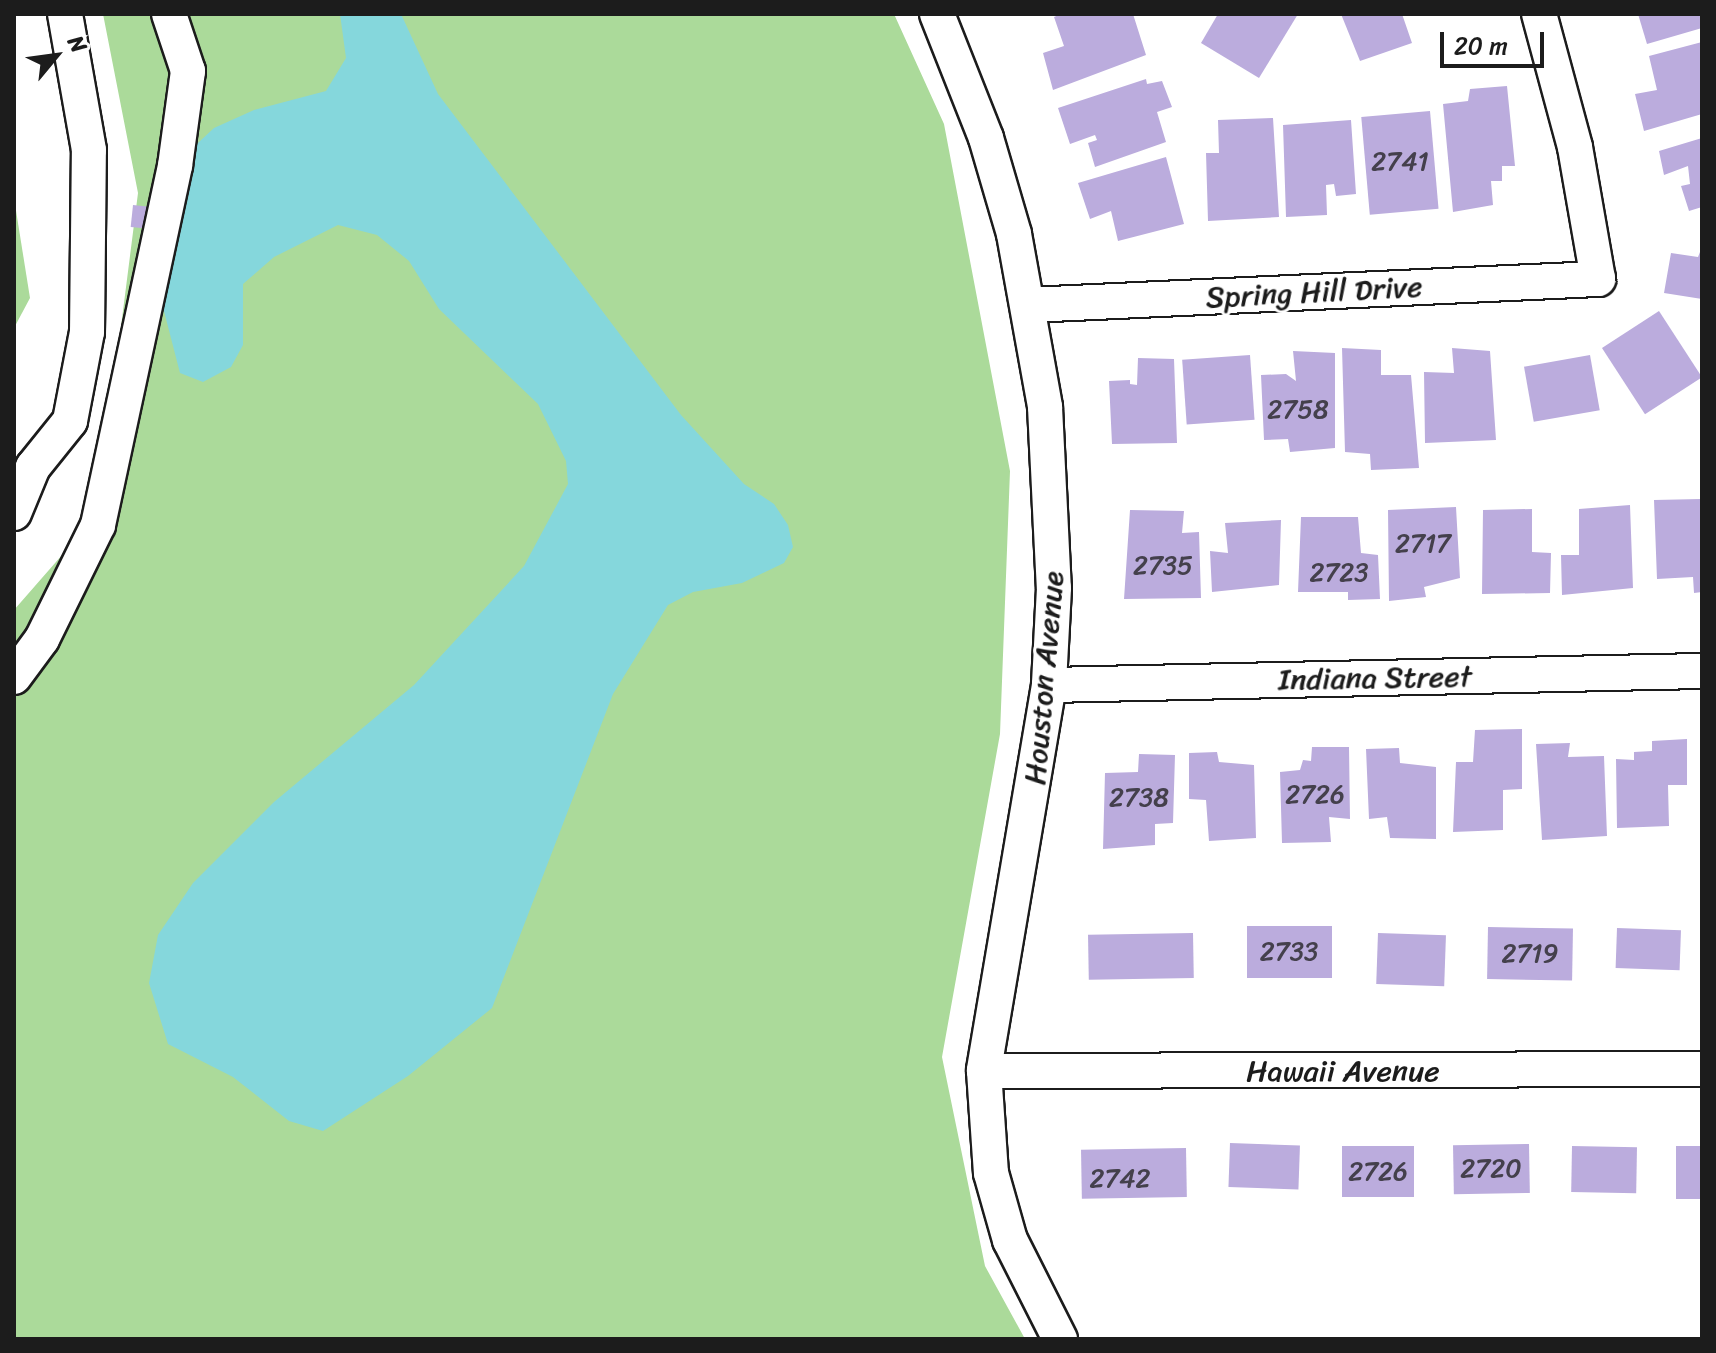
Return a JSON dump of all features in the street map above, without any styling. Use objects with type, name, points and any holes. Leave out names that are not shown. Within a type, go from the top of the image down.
[{"type":"street","points":[[14,513],[33,467],[70,421],[87,332],[89,150],[65,14]]},
{"type":"street","points":[[14,677],[42,639],[98,525],[175,166],[188,71],[169,14]]},
{"type":"street","name":"Houston Avenue","points":[[937,14],[986,138],[1029,305],[1052,485],[1049,685],[984,1071],[991,1173],[1010,1240],[1060,1339]]},
{"type":"street","name":"Spring Hill Drive","points":[[1029,305],[1598,279],[1575,147],[1539,14]]},
{"type":"street","name":"Indiana Street","points":[[1049,685],[1702,671]]},
{"type":"street","name":"Hawaii Avenue","points":[[984,1071],[1702,1069]]},
{"type":"green space","points":[[103,14],[894,14],[944,124],[1010,471],[1000,734],[942,1057],[985,1266],[1025,1339],[14,1339],[14,610],[97,515],[138,193]]},
{"type":"green space","points":[[14,198],[30,298],[14,328]]},
{"type":"water","points":[[340,14],[401,14],[438,94],[681,415],[744,484],[774,504],[788,525],[793,547],[784,563],[742,583],[693,592],[668,605],[613,694],[492,1008],[408,1076],[323,1131],[289,1121],[233,1077],[168,1044],[149,983],[158,935],[193,883],[274,802],[414,685],[524,566],[568,484],[566,461],[538,404],[439,309],[409,261],[377,235],[338,225],[274,257],[243,284],[243,345],[231,367],[203,382],[180,373],[158,288],[185,155],[214,128],[254,110],[326,91],[346,58]]},
{"type":"building","points":[[1061,14],[1133,14],[1146,55],[1053,90],[1043,53],[1064,46],[1054,17]]},
{"type":"building","points":[[1218,14],[1298,14],[1259,78],[1201,43]]},
{"type":"building","points":[[1341,14],[1402,14],[1412,43],[1360,61]]},
{"type":"building","points":[[1638,14],[1702,14],[1702,28],[1647,44]]},
{"type":"building","points":[[1702,42],[1702,114],[1644,131],[1635,94],[1657,90],[1649,56]]},
{"type":"building","points":[[1146,79],[1147,84],[1162,81],[1172,107],[1157,112],[1166,142],[1095,167],[1088,143],[1097,140],[1095,135],[1070,144],[1058,108]]},
{"type":"building","points":[[1507,86],[1515,166],[1502,166],[1502,181],[1491,181],[1493,205],[1453,212],[1443,104],[1468,101],[1470,89]]},
{"type":"building","points":[[1430,111],[1439,209],[1370,215],[1361,117]]},
{"type":"building","points":[[1273,118],[1279,217],[1208,221],[1206,153],[1219,153],[1218,120]]},
{"type":"building","points":[[1351,120],[1356,194],[1336,196],[1334,184],[1326,185],[1327,215],[1286,217],[1283,125]]},
{"type":"building","points":[[1702,138],[1702,207],[1689,211],[1681,186],[1690,184],[1688,166],[1664,175],[1659,151]]},
{"type":"building","points":[[1166,157],[1184,224],[1118,241],[1111,211],[1090,219],[1078,183]]},
{"type":"building","points":[[133,205],[152,207],[150,229],[131,227]]},
{"type":"building","points":[[1702,247],[1702,299],[1664,293],[1671,253],[1698,257]]},
{"type":"building","points":[[1659,311],[1702,377],[1645,414],[1602,348]]},
{"type":"building","points":[[1342,348],[1381,350],[1381,375],[1411,375],[1419,468],[1371,470],[1370,454],[1345,452]]},
{"type":"building","points":[[1452,348],[1490,351],[1496,440],[1425,443],[1424,372],[1454,373]]},
{"type":"building","points":[[1293,351],[1335,353],[1335,448],[1290,452],[1288,439],[1264,440],[1261,375],[1286,374],[1296,381]]},
{"type":"building","points":[[1250,355],[1255,420],[1187,425],[1182,360]]},
{"type":"building","points":[[1590,355],[1600,410],[1534,422],[1524,367]]},
{"type":"building","points":[[1138,358],[1174,359],[1177,443],[1112,444],[1109,381],[1130,380],[1130,384],[1137,385]]},
{"type":"building","points":[[1701,499],[1702,592],[1694,593],[1693,577],[1657,579],[1654,500]]},
{"type":"building","points":[[1630,505],[1633,588],[1562,595],[1561,555],[1579,555],[1579,509]]},
{"type":"building","points":[[1456,507],[1460,578],[1424,587],[1426,597],[1389,601],[1388,510]]},
{"type":"building","points":[[1532,509],[1532,552],[1551,553],[1550,593],[1482,594],[1483,510]]},
{"type":"building","points":[[1130,510],[1184,511],[1182,533],[1199,532],[1201,598],[1124,599]]},
{"type":"building","points":[[1301,517],[1358,517],[1361,553],[1378,555],[1380,599],[1348,600],[1348,592],[1298,592]]},
{"type":"building","points":[[1281,520],[1279,585],[1212,592],[1210,551],[1228,553],[1225,523]]},
{"type":"building","points":[[1522,729],[1522,789],[1503,790],[1503,830],[1453,832],[1456,762],[1473,762],[1475,730]]},
{"type":"building","points":[[1687,739],[1687,785],[1668,785],[1669,826],[1617,828],[1616,759],[1634,760],[1634,752],[1652,751],[1652,741]]},
{"type":"building","points":[[1570,743],[1568,757],[1604,756],[1607,836],[1542,840],[1536,744]]},
{"type":"building","points":[[1312,747],[1349,747],[1350,819],[1329,817],[1331,842],[1282,843],[1280,772],[1300,770],[1303,760],[1311,761]]},
{"type":"building","points":[[1399,748],[1400,763],[1436,767],[1436,839],[1390,838],[1387,817],[1369,819],[1366,749]]},
{"type":"building","points":[[1217,752],[1219,762],[1254,765],[1256,838],[1209,841],[1206,800],[1189,799],[1189,753]]},
{"type":"building","points":[[1139,754],[1175,755],[1173,823],[1155,824],[1155,845],[1103,849],[1105,773],[1138,772]]},
{"type":"building","points":[[1247,926],[1332,926],[1332,978],[1247,978]]},
{"type":"building","points":[[1488,927],[1573,928],[1572,980],[1487,979]]},
{"type":"building","points":[[1617,928],[1681,930],[1680,970],[1616,968]]},
{"type":"building","points":[[1193,933],[1194,978],[1089,980],[1088,935]]},
{"type":"building","points":[[1378,933],[1446,935],[1444,986],[1376,984]]},
{"type":"building","points":[[1230,1143],[1300,1145],[1298,1189],[1228,1187]]},
{"type":"building","points":[[1529,1144],[1530,1193],[1454,1194],[1453,1145]]},
{"type":"building","points":[[1342,1146],[1414,1146],[1414,1197],[1342,1197]]},
{"type":"building","points":[[1572,1146],[1637,1147],[1636,1193],[1571,1192]]},
{"type":"building","points":[[1676,1146],[1702,1146],[1702,1199],[1676,1199]]},
{"type":"building","points":[[1186,1148],[1187,1197],[1082,1199],[1081,1150]]}]
